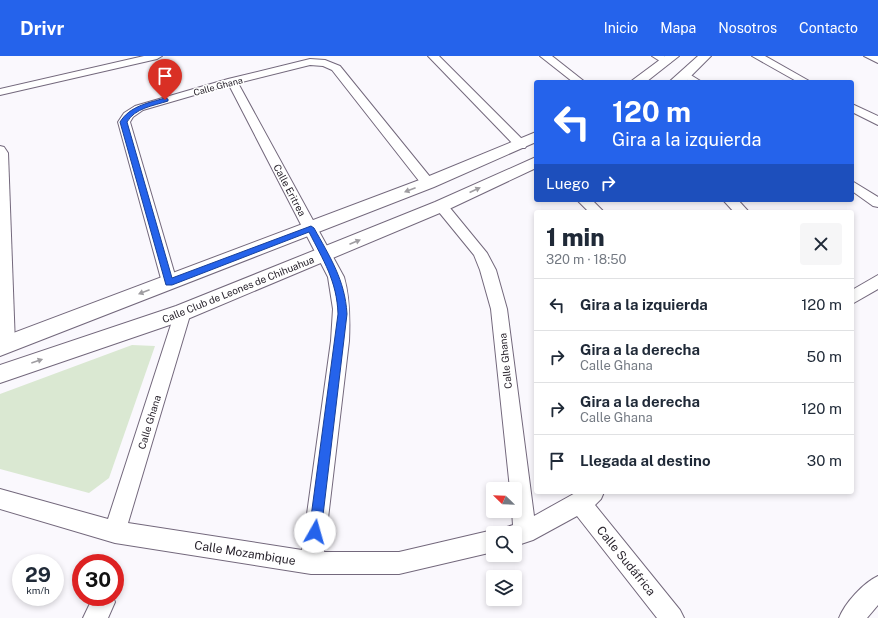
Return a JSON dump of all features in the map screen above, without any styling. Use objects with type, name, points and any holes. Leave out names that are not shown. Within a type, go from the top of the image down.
[{"type":"street","points":[[0,92],[157,56]]},
{"type":"street","points":[[0,150],[2,153],[3,346],[428,183],[528,141],[433,56]]},
{"type":"street","points":[[545,56],[577,80]]},
{"type":"street","points":[[687,80],[705,56]]},
{"type":"street","points":[[758,56],[802,80]]},
{"type":"street","points":[[869,56],[878,60]]},
{"type":"street","points":[[639,80],[665,58]]},
{"type":"street","name":"Calle Ghana","points":[[169,282],[124,122],[128,116],[139,108],[232,81],[310,62],[325,63],[334,66],[428,183]]},
{"type":"street","name":"Calle Eritrea","points":[[232,81],[311,228],[336,277],[342,296],[343,314],[311,563]]},
{"type":"street","points":[[854,108],[878,121]]},
{"type":"street","name":"Calle Club de Leones de Chihuahua","points":[[0,374],[183,312],[441,206],[534,163]]},
{"type":"street","points":[[854,186],[878,203]]},
{"type":"street","points":[[586,202],[595,210]]},
{"type":"street","points":[[732,202],[740,210]]},
{"type":"street","name":"Calle Ghana","points":[[441,206],[480,253],[488,270],[499,309],[519,526]]},
{"type":"street","points":[[854,297],[878,281]]},
{"type":"street","name":"Calle Ghana","points":[[115,532],[183,312]]},
{"type":"street","points":[[522,532],[587,498]]},
{"type":"street","name":"Calle Sudáfrica","points":[[587,498],[672,618]]},
{"type":"street","name":"Calle Mozambique","points":[[0,499],[115,532],[311,563],[399,563],[486,543]]},
{"type":"street","points":[[851,618],[878,588]]},
{"type":"green space","points":[[132,345],[155,346],[109,478],[89,493],[0,469],[0,394]]},
{"type":"route","points":[[165,100],[132,111],[124,122],[169,282],[311,228],[336,277],[342,296],[343,314],[315,532]]}]
